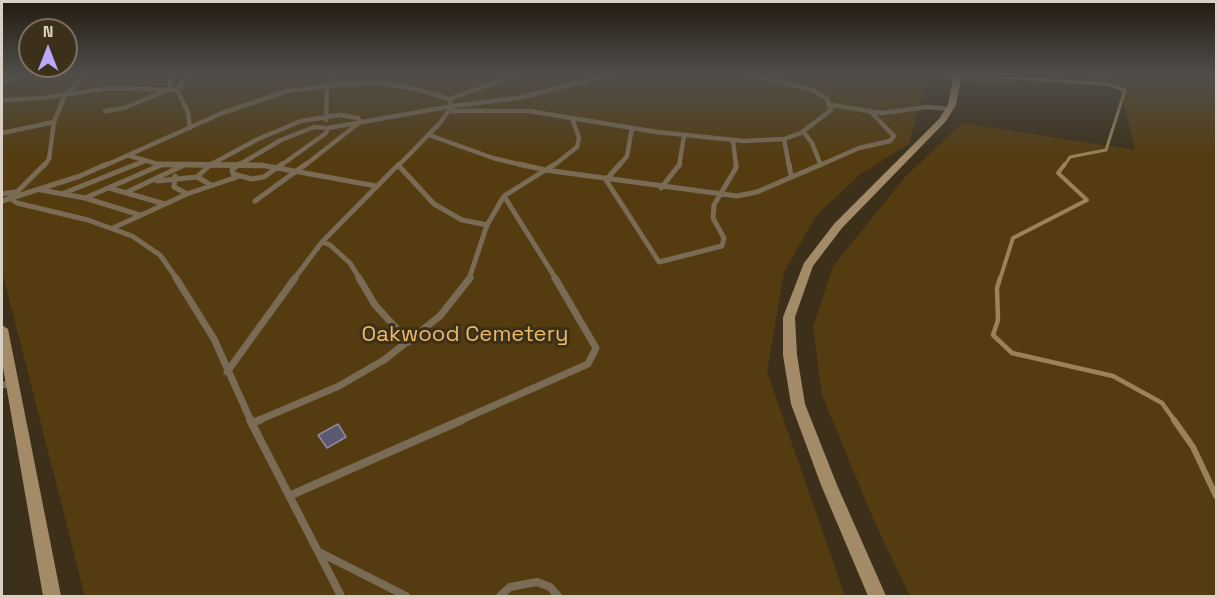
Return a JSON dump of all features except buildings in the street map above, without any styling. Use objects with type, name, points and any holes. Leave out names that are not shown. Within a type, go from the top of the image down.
[{"type":"street","points":[[877,597],[829,485],[798,404],[790,355],[789,317],[808,265],[838,226],[942,121],[952,102]]},
{"type":"street","points":[[2,330],[6,385],[52,597]]},
{"type":"lane","points":[[2,201],[13,195],[40,172],[49,159],[54,122],[62,102]]},
{"type":"lane","points":[[105,111],[124,108],[139,102]]},
{"type":"lane","points":[[183,102],[188,112],[190,128]]},
{"type":"lane","points":[[2,195],[40,190],[130,156],[190,128],[255,102]]},
{"type":"lane","points":[[113,228],[211,185],[237,177],[256,179],[277,168],[326,133],[326,102]]},
{"type":"lane","points":[[450,102],[451,108]]},
{"type":"lane","points":[[237,177],[232,170],[236,165],[296,133],[492,102]]},
{"type":"lane","points":[[828,102],[831,105],[870,111],[892,112],[927,107],[950,109]]},
{"type":"lane","points":[[451,108],[529,111],[684,136],[733,140],[784,139],[803,131],[826,116],[831,110],[831,105]]},
{"type":"lane","points":[[228,372],[274,305],[322,242],[429,135],[451,108]]},
{"type":"lane","points":[[429,135],[493,158],[545,170],[720,196],[745,196],[859,148],[890,141],[894,136],[870,111]]},
{"type":"lane","points":[[197,177],[209,165],[301,121],[326,116],[351,116],[360,122]]},
{"type":"lane","points":[[252,423],[339,386],[409,342],[440,316],[465,286],[476,264],[487,225],[504,196],[571,154],[577,147],[579,138],[572,118]]},
{"type":"lane","points":[[2,133],[54,122]]},
{"type":"lane","points":[[255,201],[360,122]]},
{"type":"lane","points":[[606,180],[627,156],[632,128]]},
{"type":"lane","points":[[803,131],[812,143],[820,163]]},
{"type":"lane","points":[[661,188],[680,164],[684,136]]},
{"type":"lane","points":[[784,139],[791,176]]},
{"type":"lane","points":[[606,180],[659,262],[722,246],[724,238],[713,218],[714,205],[736,168],[733,140]]},
{"type":"lane","points":[[130,156],[161,165],[236,165],[277,168],[376,186]]},
{"type":"lane","points":[[63,194],[145,161]]},
{"type":"lane","points":[[85,198],[161,165]]},
{"type":"lane","points":[[398,165],[413,184],[434,204],[462,220],[487,225]]},
{"type":"lane","points":[[127,192],[182,166]]},
{"type":"lane","points":[[174,187],[173,180],[177,170]]},
{"type":"lane","points":[[151,182],[197,177],[211,185]]},
{"type":"lane","points":[[151,182],[174,187],[187,194]]},
{"type":"lane","points":[[109,188],[165,204]]},
{"type":"lane","points":[[40,190],[85,198],[140,215]]},
{"type":"lane","points":[[13,195],[17,203],[113,228],[147,245],[171,270],[214,339],[252,423],[341,597]]},
{"type":"lane","points":[[289,496],[588,364],[596,348],[569,299],[504,196]]},
{"type":"lane","points":[[322,242],[330,245],[350,263],[375,306],[409,342]]},
{"type":"lane","points":[[318,552],[406,597]]},
{"type":"lane","points":[[500,597],[510,587],[537,582],[550,587],[558,597]]},
{"type":"green space","name":"Oakwood Cemetery","points":[[2,102],[920,102],[909,144],[859,175],[816,216],[784,272],[767,372],[845,596],[85,596],[2,271]]},
{"type":"green space","points":[[1123,102],[1216,102],[1216,596],[910,596],[875,523],[822,395],[813,327],[833,266],[906,176],[962,123],[1135,150]]},
{"type":"waterway","points":[[1064,166],[1070,157],[1106,150],[1121,102]]},
{"type":"waterway","points":[[1000,279],[1013,238],[1087,200],[1058,173],[1065,164]]},
{"type":"waterway","points":[[1000,278],[997,288],[998,320],[993,335],[1012,353],[1113,376],[1162,403],[1175,421]]},
{"type":"waterway","points":[[1174,420],[1193,447],[1216,496]]}]
